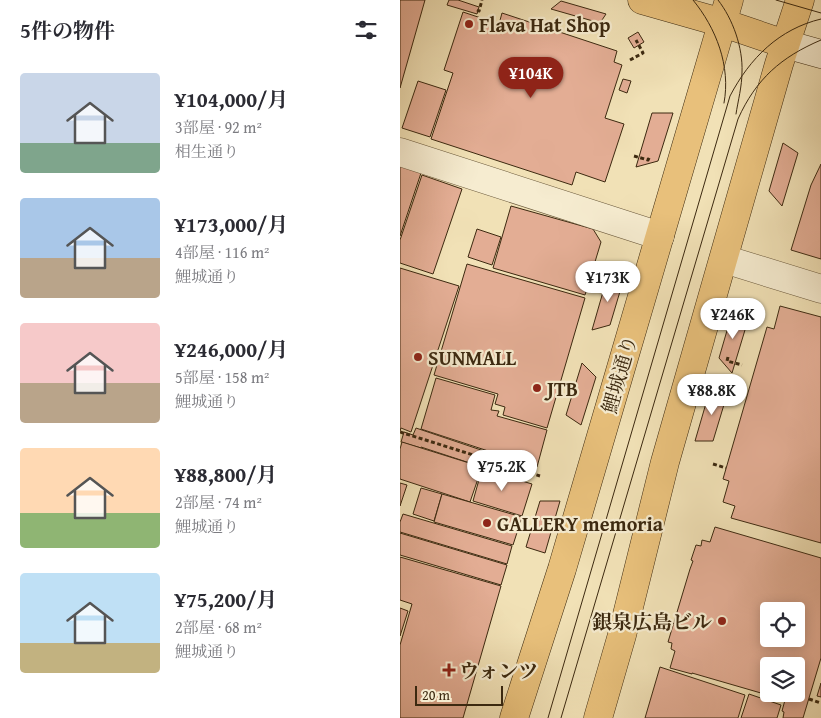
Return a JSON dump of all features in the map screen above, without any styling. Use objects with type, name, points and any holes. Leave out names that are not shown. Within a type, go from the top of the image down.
[{"type":"highway","points":[[642,0],[726,11],[785,44]]},
{"type":"highway","points":[[598,718],[622,635],[665,462],[785,44],[800,0]]},
{"type":"highway","name":"鯉城通り","points":[[514,718],[565,560],[726,11]]},
{"type":"street","points":[[785,44],[821,54]]},
{"type":"street","points":[[400,152],[660,236]]},
{"type":"street","points":[[724,259],[821,289]]},
{"type":"path","points":[[477,10],[479,11],[482,0]]},
{"type":"path","points":[[630,60],[643,52],[636,40]]},
{"type":"path","points":[[634,156],[648,160],[650,156]]},
{"type":"path","points":[[728,357],[727,361],[742,365]]},
{"type":"path","points":[[717,396],[718,392],[732,396]]},
{"type":"path","points":[[400,432],[540,476]]},
{"type":"path","points":[[712,464],[726,468]]},
{"type":"path","points":[[809,700],[821,703]]},
{"type":"building","points":[[400,0],[425,0],[400,88]]},
{"type":"building","points":[[449,0],[458,0],[479,7],[477,14],[447,5]]},
{"type":"building","points":[[561,1],[606,14],[600,23],[551,9]]},
{"type":"building","points":[[463,12],[499,24],[502,13],[617,51],[614,62],[622,65],[605,118],[624,124],[605,182],[576,172],[572,185],[431,139],[453,73],[444,70]]},
{"type":"building","points":[[638,32],[644,42],[634,48],[628,38]]},
{"type":"building","points":[[623,79],[631,81],[627,93],[619,90]]},
{"type":"building","points":[[418,81],[446,90],[430,137],[402,128]]},
{"type":"building","points":[[652,113],[673,113],[658,161],[636,167]]},
{"type":"building","points":[[783,143],[798,153],[782,206],[769,191]]},
{"type":"building","points":[[821,164],[821,259],[791,250],[811,185]]},
{"type":"building","points":[[400,166],[421,173],[400,236]]},
{"type":"building","points":[[422,175],[462,189],[433,274],[400,263],[400,240]]},
{"type":"building","points":[[511,206],[593,229],[601,242],[585,295],[493,268]]},
{"type":"building","points":[[477,229],[501,237],[492,265],[468,257]]},
{"type":"building","points":[[467,264],[585,298],[547,428],[503,415],[505,407],[495,404],[498,394],[434,375]]},
{"type":"building","name":"SUNMALL","points":[[400,268],[459,286],[411,432],[401,428],[400,431]]},
{"type":"building","points":[[607,278],[624,278],[610,325],[592,330]]},
{"type":"building","points":[[780,306],[821,317],[821,543],[731,518],[735,506],[723,502],[729,481],[723,479],[767,327],[774,329]]},
{"type":"building","points":[[733,310],[748,320],[732,373],[719,358]]},
{"type":"building","points":[[582,363],[596,377],[581,425],[566,415]]},
{"type":"building","points":[[436,378],[495,395],[491,410],[499,411],[497,416],[547,430],[537,467],[421,429]]},
{"type":"building","points":[[729,388],[713,441],[695,441],[709,393]]},
{"type":"building","points":[[416,428],[487,452],[482,467],[401,442],[404,432],[413,435]]},
{"type":"building","points":[[402,442],[482,467],[470,502],[400,479],[400,449]]},
{"type":"building","points":[[482,469],[532,484],[522,516],[473,501]]},
{"type":"building","points":[[400,483],[407,485],[400,506]]},
{"type":"building","points":[[421,488],[442,494],[434,521],[413,514]]},
{"type":"building","points":[[442,494],[522,517],[513,545],[434,522]]},
{"type":"building","points":[[540,501],[560,501],[545,553],[526,547]]},
{"type":"building","points":[[403,514],[512,546],[507,564],[400,532],[400,522]]},
{"type":"building","name":"銀泉広島ビル","points":[[715,527],[821,558],[821,658],[803,718],[783,718],[784,712],[782,711],[784,702],[805,702],[805,657],[760,657],[760,693],[670,668],[675,651],[671,649],[672,643],[668,642],[693,561],[691,560],[696,545],[701,546],[702,540],[710,542]]},
{"type":"building","points":[[400,533],[507,565],[501,585],[400,555]]},
{"type":"building","points":[[400,557],[501,586],[463,718],[400,718],[400,645],[412,604],[400,600]]},
{"type":"building","points":[[400,608],[408,611],[400,636]]},
{"type":"building","points":[[660,667],[745,695],[738,718],[645,718]]},
{"type":"building","points":[[821,683],[821,697],[817,696]]},
{"type":"building","points":[[749,694],[760,698],[760,702],[772,702],[781,705],[777,718],[741,718]]},
{"type":"tram line","points":[[693,0],[709,23],[720,48],[725,75],[724,103]]},
{"type":"tram line","points":[[718,0],[736,34],[741,53],[742,77],[736,114]]},
{"type":"tram line","points":[[776,0],[821,13]]},
{"type":"tram line","points":[[548,718],[730,96],[747,69],[767,47],[792,30],[821,19]]},
{"type":"tram line","points":[[561,718],[738,119],[753,92],[771,71],[794,54],[821,40]]},
{"type":"place","name":"Flava Hat Shop","points":[[469,24]]},
{"type":"place","name":"SUNMALL","points":[[418,357]]},
{"type":"place","name":"JTB","points":[[537,388]]},
{"type":"place","name":"GALLERY memoria","points":[[487,523]]},
{"type":"place","name":"銀泉広島ビル","points":[[722,621]]},
{"type":"place","name":"ウォンツ","points":[[449,670]]}]
